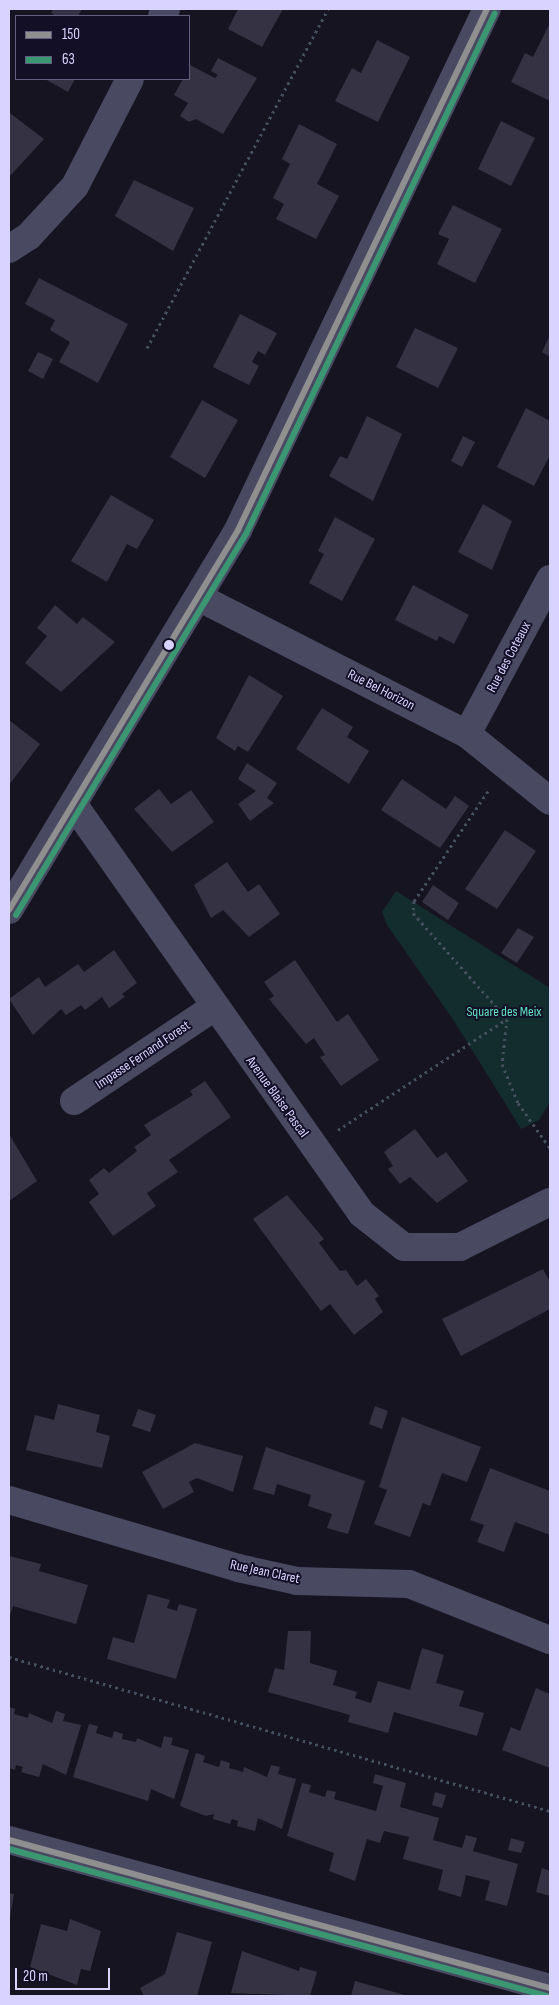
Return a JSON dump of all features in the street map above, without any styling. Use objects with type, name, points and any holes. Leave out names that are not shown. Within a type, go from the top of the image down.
[{"type":"street","points":[[9,910],[200,598],[238,530],[487,9]]},
{"type":"street","points":[[9,249],[29,236],[75,186],[129,80]]},
{"type":"street","name":"Rue des Coteaux","points":[[467,734],[550,579]]},
{"type":"street","name":"Rue Bel Horizon","points":[[200,598],[467,734],[550,800]]},
{"type":"street","name":"Avenue Blaise Pascal","points":[[74,805],[213,1008],[362,1214],[404,1248],[460,1247],[550,1202]]},
{"type":"street","name":"Impasse Fernand Forest","points":[[74,1101],[213,1008]]},
{"type":"street","name":"Rue Jean Claret","points":[[9,1500],[238,1568],[297,1581],[409,1584],[550,1640]]},
{"type":"street","points":[[9,1840],[550,1988]]},
{"type":"path","points":[[147,348],[328,9]]},
{"type":"path","points":[[502,762],[496,779],[414,901],[413,913],[507,1020],[502,1064],[518,1103],[550,1148]]},
{"type":"path","points":[[313,1146],[507,1020]]},
{"type":"path","points":[[9,1657],[550,1811]]},
{"type":"green space","name":"Square des Meix","points":[[396,891],[550,988],[550,1102],[539,1120],[521,1129],[454,1021],[387,925],[382,912]]},
{"type":"building","points":[[53,9],[82,9],[79,15],[55,15],[51,13]]},
{"type":"building","points":[[238,9],[283,9],[262,47],[228,29]]},
{"type":"building","points":[[550,23],[550,101],[511,82],[525,53],[533,57]]},
{"type":"building","points":[[377,40],[410,57],[378,122],[335,101],[352,68],[361,73]]},
{"type":"building","points":[[218,58],[257,78],[223,134],[196,119],[189,122],[180,116],[188,103],[174,95],[182,80],[190,80],[190,65],[215,78],[218,75],[211,71]]},
{"type":"building","points":[[47,80],[74,80],[68,92]]},
{"type":"building","points":[[10,113],[44,139],[9,177],[9,115]]},
{"type":"building","points":[[501,121],[535,138],[511,186],[478,169]]},
{"type":"building","points":[[299,124],[337,144],[317,184],[339,196],[316,239],[276,219],[284,204],[273,198],[290,164],[282,159]]},
{"type":"building","points":[[134,180],[194,208],[173,251],[115,216]]},
{"type":"building","points":[[453,205],[502,229],[475,283],[437,264],[449,239],[438,234]]},
{"type":"building","points":[[39,278],[128,324],[98,383],[59,362],[70,342],[50,330],[55,320],[25,304]]},
{"type":"building","points":[[240,314],[277,333],[265,355],[258,351],[252,362],[259,366],[249,385],[213,367]]},
{"type":"building","points":[[415,328],[458,348],[438,388],[396,367]]},
{"type":"building","points":[[550,335],[550,357],[542,352]]},
{"type":"building","points":[[38,352],[53,359],[43,379],[28,371]]},
{"type":"building","points":[[202,400],[238,420],[205,478],[170,457]]},
{"type":"building","points":[[526,408],[550,421],[550,455],[534,486],[497,467]]},
{"type":"building","points":[[367,416],[402,434],[373,501],[329,476],[340,456],[347,459]]},
{"type":"building","points":[[463,436],[475,442],[462,467],[451,461]]},
{"type":"building","points":[[111,495],[154,520],[137,549],[127,544],[107,582],[71,561]]},
{"type":"building","points":[[483,504],[512,521],[492,570],[458,552]]},
{"type":"building","points":[[335,517],[375,539],[342,601],[309,583],[324,554],[318,551]]},
{"type":"building","points":[[413,585],[469,615],[454,644],[439,636],[437,641],[395,620]]},
{"type":"building","points":[[55,605],[77,624],[83,617],[115,642],[61,692],[25,663],[47,636],[37,628]]},
{"type":"building","points":[[249,675],[283,696],[248,752],[238,746],[235,751],[216,738]]},
{"type":"building","points":[[322,708],[353,727],[347,737],[369,751],[349,784],[296,749]]},
{"type":"building","points":[[9,720],[40,744],[9,785]]},
{"type":"building","points":[[247,763],[277,783],[267,798],[274,803],[250,821],[238,804],[256,791],[238,779]]},
{"type":"building","points":[[402,779],[446,809],[455,796],[469,806],[440,848],[381,810]]},
{"type":"building","points":[[159,789],[171,804],[191,790],[214,822],[172,852],[134,809]]},
{"type":"building","points":[[505,830],[536,851],[497,909],[465,889]]},
{"type":"building","points":[[227,862],[248,892],[259,884],[280,914],[249,937],[223,910],[211,918],[194,885]]},
{"type":"building","points":[[433,885],[459,903],[448,920],[422,902]]},
{"type":"building","points":[[518,928],[534,937],[517,963],[501,953]]},
{"type":"building","points":[[114,950],[137,983],[122,994],[125,997],[109,1008],[102,997],[85,1010],[81,1005],[66,1015],[61,1009],[33,1035],[9,999],[39,977],[45,987],[78,964],[84,972]]},
{"type":"building","points":[[295,960],[337,1022],[348,1014],[379,1060],[341,1086],[320,1057],[325,1055],[314,1038],[306,1044],[269,999],[274,996],[264,982]]},
{"type":"building","points":[[205,1081],[231,1117],[169,1160],[178,1172],[147,1193],[156,1206],[113,1236],[89,1202],[99,1194],[89,1180],[104,1168],[109,1173],[137,1151],[134,1147],[151,1135],[144,1125],[193,1095],[190,1091]]},
{"type":"building","points":[[415,1129],[437,1158],[446,1152],[468,1181],[437,1203],[410,1177],[400,1184],[388,1169],[393,1166],[384,1152]]},
{"type":"building","points":[[9,1134],[37,1181],[9,1201]]},
{"type":"building","points":[[287,1195],[324,1239],[319,1243],[340,1271],[346,1270],[357,1286],[366,1279],[379,1296],[375,1299],[383,1312],[354,1335],[330,1304],[321,1311],[253,1219]]},
{"type":"building","points":[[543,1269],[550,1282],[550,1309],[461,1356],[442,1319]]},
{"type":"building","points":[[58,1404],[100,1415],[96,1432],[110,1436],[102,1468],[26,1450],[35,1415],[54,1420]]},
{"type":"building","points":[[375,1406],[388,1411],[382,1429],[369,1424]]},
{"type":"building","points":[[138,1409],[156,1415],[150,1432],[132,1426]]},
{"type":"building","points":[[402,1417],[481,1447],[467,1482],[442,1473],[430,1506],[423,1503],[410,1537],[374,1524],[387,1490],[379,1487]]},
{"type":"building","points":[[195,1443],[243,1456],[233,1492],[197,1478],[189,1482],[194,1492],[163,1509],[142,1472]]},
{"type":"building","points":[[266,1447],[365,1481],[348,1534],[327,1528],[332,1514],[308,1506],[311,1495],[277,1484],[274,1495],[253,1489]]},
{"type":"building","points":[[490,1468],[550,1491],[550,1535],[515,1522],[504,1552],[477,1542],[484,1525],[470,1520]]},
{"type":"building","points":[[9,1556],[41,1564],[39,1571],[88,1585],[76,1624],[13,1606],[9,1618]]},
{"type":"building","points":[[148,1594],[170,1600],[167,1608],[177,1611],[179,1604],[197,1609],[176,1679],[107,1659],[113,1637],[134,1643]]},
{"type":"building","points":[[288,1631],[311,1631],[310,1663],[337,1671],[333,1685],[357,1692],[355,1698],[371,1703],[378,1681],[410,1690],[422,1648],[444,1655],[436,1683],[464,1691],[459,1706],[484,1713],[477,1736],[394,1712],[388,1733],[348,1722],[350,1715],[268,1692],[275,1668],[284,1670]]},
{"type":"building","points":[[536,1688],[550,1694],[550,1768],[502,1750],[511,1727],[520,1731]]},
{"type":"building","points":[[9,1707],[15,1709],[14,1714],[28,1718],[29,1713],[52,1723],[56,1711],[65,1714],[63,1721],[81,1725],[66,1775],[43,1764],[39,1777],[21,1772],[23,1767],[16,1765],[15,1770],[9,1768]]},
{"type":"building","points":[[89,1724],[98,1726],[96,1733],[112,1738],[114,1731],[123,1734],[122,1739],[136,1742],[137,1738],[161,1748],[164,1736],[173,1738],[171,1745],[189,1750],[174,1799],[151,1789],[148,1801],[73,1777]]},
{"type":"building","points":[[196,1753],[205,1756],[203,1762],[219,1767],[221,1760],[230,1763],[229,1768],[243,1772],[244,1767],[267,1777],[271,1765],[280,1767],[278,1774],[296,1779],[282,1829],[258,1818],[255,1831],[237,1826],[238,1821],[232,1819],[230,1824],[213,1819],[214,1814],[206,1816],[180,1806]]},
{"type":"building","points":[[375,1774],[406,1783],[400,1807],[439,1818],[433,1840],[462,1848],[466,1835],[477,1838],[473,1851],[518,1864],[507,1906],[485,1900],[490,1881],[466,1875],[461,1897],[438,1890],[443,1870],[403,1859],[409,1837],[384,1831],[380,1843],[367,1839],[355,1881],[329,1871],[334,1853],[287,1836],[302,1783],[311,1785],[309,1792],[325,1797],[327,1790],[336,1792],[334,1799],[376,1811],[383,1786],[373,1783]]},
{"type":"building","points":[[435,1792],[446,1795],[442,1808],[432,1805]]},
{"type":"building","points":[[511,1838],[525,1842],[521,1853],[508,1850]]},
{"type":"building","points":[[542,1868],[550,1871],[550,1896],[536,1892]]},
{"type":"building","points":[[9,1893],[14,1894],[10,1917],[9,1917]]},
{"type":"building","points":[[70,1919],[101,1931],[90,1971],[81,1969],[77,1985],[30,1967],[41,1924],[67,1931]]},
{"type":"building","points":[[177,1932],[212,1942],[197,1996],[144,1996],[140,1988],[165,1974]]},
{"type":"building","points":[[242,1951],[299,1971],[300,1967],[317,1972],[310,1996],[231,1993]]},
{"type":"building","points":[[355,1981],[408,1996],[351,1996]]},
{"type":"transit line","name":"150","points":[[9,910],[238,530],[487,9]]},
{"type":"transit line","name":"63","points":[[16,915],[246,534],[495,13]]},
{"type":"transit line","name":"150","points":[[9,1840],[550,1988]]},
{"type":"transit line","name":"63","points":[[9,1849],[547,1996]]}]
